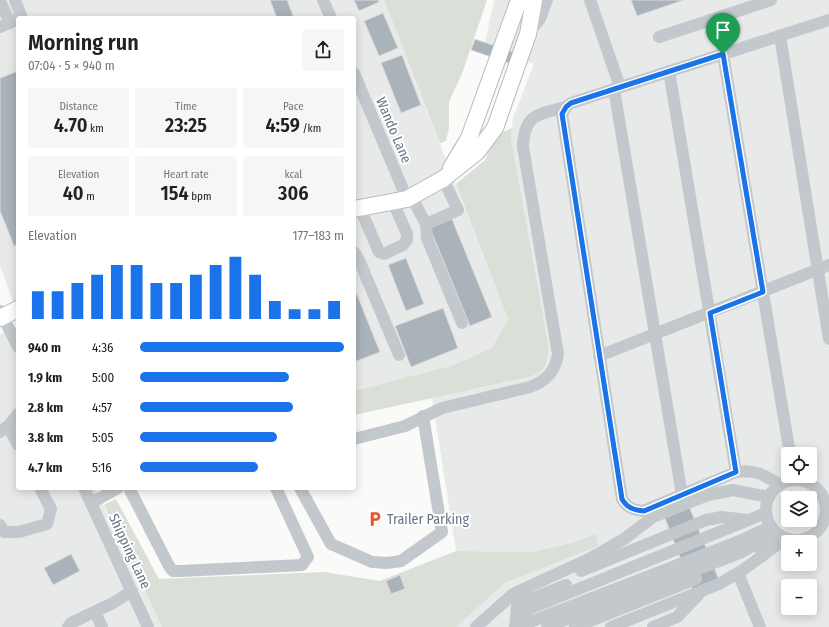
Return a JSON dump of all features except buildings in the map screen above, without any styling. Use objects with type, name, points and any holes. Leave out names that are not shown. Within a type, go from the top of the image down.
[{"type":"main road","points":[[444,179],[457,160],[469,138],[519,0]]},
{"type":"main road","points":[[357,209],[404,199],[444,179],[478,152],[494,128],[528,34],[534,0]]},
{"type":"main road","points":[[1,313],[16,309]]},
{"type":"street","points":[[15,0],[15,20]]},
{"type":"street","points":[[323,0],[330,16]]},
{"type":"street","points":[[528,34],[540,19],[547,0]]},
{"type":"street","points":[[590,0],[617,88],[655,334],[682,495]]},
{"type":"street","points":[[659,37],[771,0]]},
{"type":"street","points":[[0,1],[15,20]]},
{"type":"street","points":[[780,485],[760,473],[748,470],[736,472],[644,511],[634,510],[625,504],[622,499],[562,114],[566,107],[571,103],[829,20]]},
{"type":"street","points":[[780,36],[823,268],[829,339]]},
{"type":"street","points":[[723,54],[789,447]]},
{"type":"street","points":[[669,71],[736,472]]},
{"type":"street","name":"Wando Lane","points":[[356,79],[404,199]]},
{"type":"street","points":[[356,438],[405,426],[442,408],[530,387],[541,383],[548,377],[556,366],[558,354],[523,147],[524,133],[527,124],[533,117],[566,107]]},
{"type":"street","points":[[426,224],[458,210],[444,179]]},
{"type":"street","points":[[357,209],[379,252],[384,254],[403,245],[407,240],[404,199]]},
{"type":"street","points":[[404,199],[426,224],[427,238],[462,323]]},
{"type":"street","points":[[356,255],[399,355]]},
{"type":"street","points":[[599,356],[823,268]]},
{"type":"street","points":[[1,313],[16,343]]},
{"type":"street","points":[[16,416],[4,429],[16,443]]},
{"type":"street","points":[[301,490],[331,544],[372,562],[387,563],[401,561],[442,532],[423,416]]},
{"type":"street","points":[[769,497],[780,485],[784,483]]},
{"type":"street","points":[[807,483],[814,487],[822,495],[826,510],[821,525],[814,534]]},
{"type":"street","points":[[814,487],[829,490]]},
{"type":"street","points":[[0,525],[4,532],[19,532],[47,524],[52,510],[41,490]]},
{"type":"street","name":"Shipping Lane","points":[[85,490],[148,627]]},
{"type":"street","points":[[91,503],[114,490]]},
{"type":"street","points":[[130,490],[169,566],[174,571],[181,571],[302,565],[308,557],[277,490]]},
{"type":"street","points":[[476,627],[513,594],[591,558],[624,539],[653,516],[708,494],[733,490],[769,497]]},
{"type":"street","points":[[611,627],[719,584],[756,560],[774,530],[769,497]]},
{"type":"street","points":[[516,627],[518,596],[706,520],[722,517],[744,519],[798,540],[814,534],[829,531]]},
{"type":"street","points":[[516,627],[529,609],[744,519]]},
{"type":"street","points":[[516,627],[735,543],[774,530]]},
{"type":"street","points":[[547,627],[740,553],[762,541],[774,530]]},
{"type":"street","points":[[563,627],[734,560],[774,530]]},
{"type":"street","points":[[575,627],[745,559],[774,530]]},
{"type":"street","points":[[592,627],[756,560]]},
{"type":"street","points":[[738,573],[760,627]]},
{"type":"street","points":[[653,627],[677,617],[702,591]]},
{"type":"street","points":[[68,627],[71,623],[132,592]]},
{"type":"street","points":[[95,612],[102,627]]},
{"type":"shaded area","points":[[0,0],[384,0],[508,319],[492,349],[454,365],[356,390],[356,16],[16,16],[16,310],[0,266]]},
{"type":"shaded area","points":[[384,0],[487,0],[463,71],[449,102],[449,128],[446,140],[442,143],[440,143]]},
{"type":"shaded area","points":[[494,0],[829,0],[829,627],[456,627],[505,583],[598,546],[596,534],[571,543],[532,552],[456,551],[432,398],[530,377],[548,361],[548,343],[511,138],[513,118],[534,64],[484,48]]},
{"type":"shaded area","points":[[512,128],[511,138],[548,343],[548,355],[544,368],[530,377],[356,415],[356,390],[454,365],[492,348],[508,319],[456,184],[485,160],[497,135]]},
{"type":"shaded area","points":[[16,326],[16,490],[96,490],[162,627],[0,627],[0,334]]},
{"type":"shaded area","points":[[116,499],[159,579],[324,572],[380,581],[456,551],[532,552],[571,543],[596,534],[598,546],[505,583],[456,627],[162,627],[104,505]]},
{"type":"place","name":"Trailer Parking","points":[[375,519]]},
{"type":"route","points":[[723,54],[763,292],[710,313],[736,472],[644,511],[634,510],[625,504],[622,499],[562,114],[566,107],[571,103],[723,54]]}]
